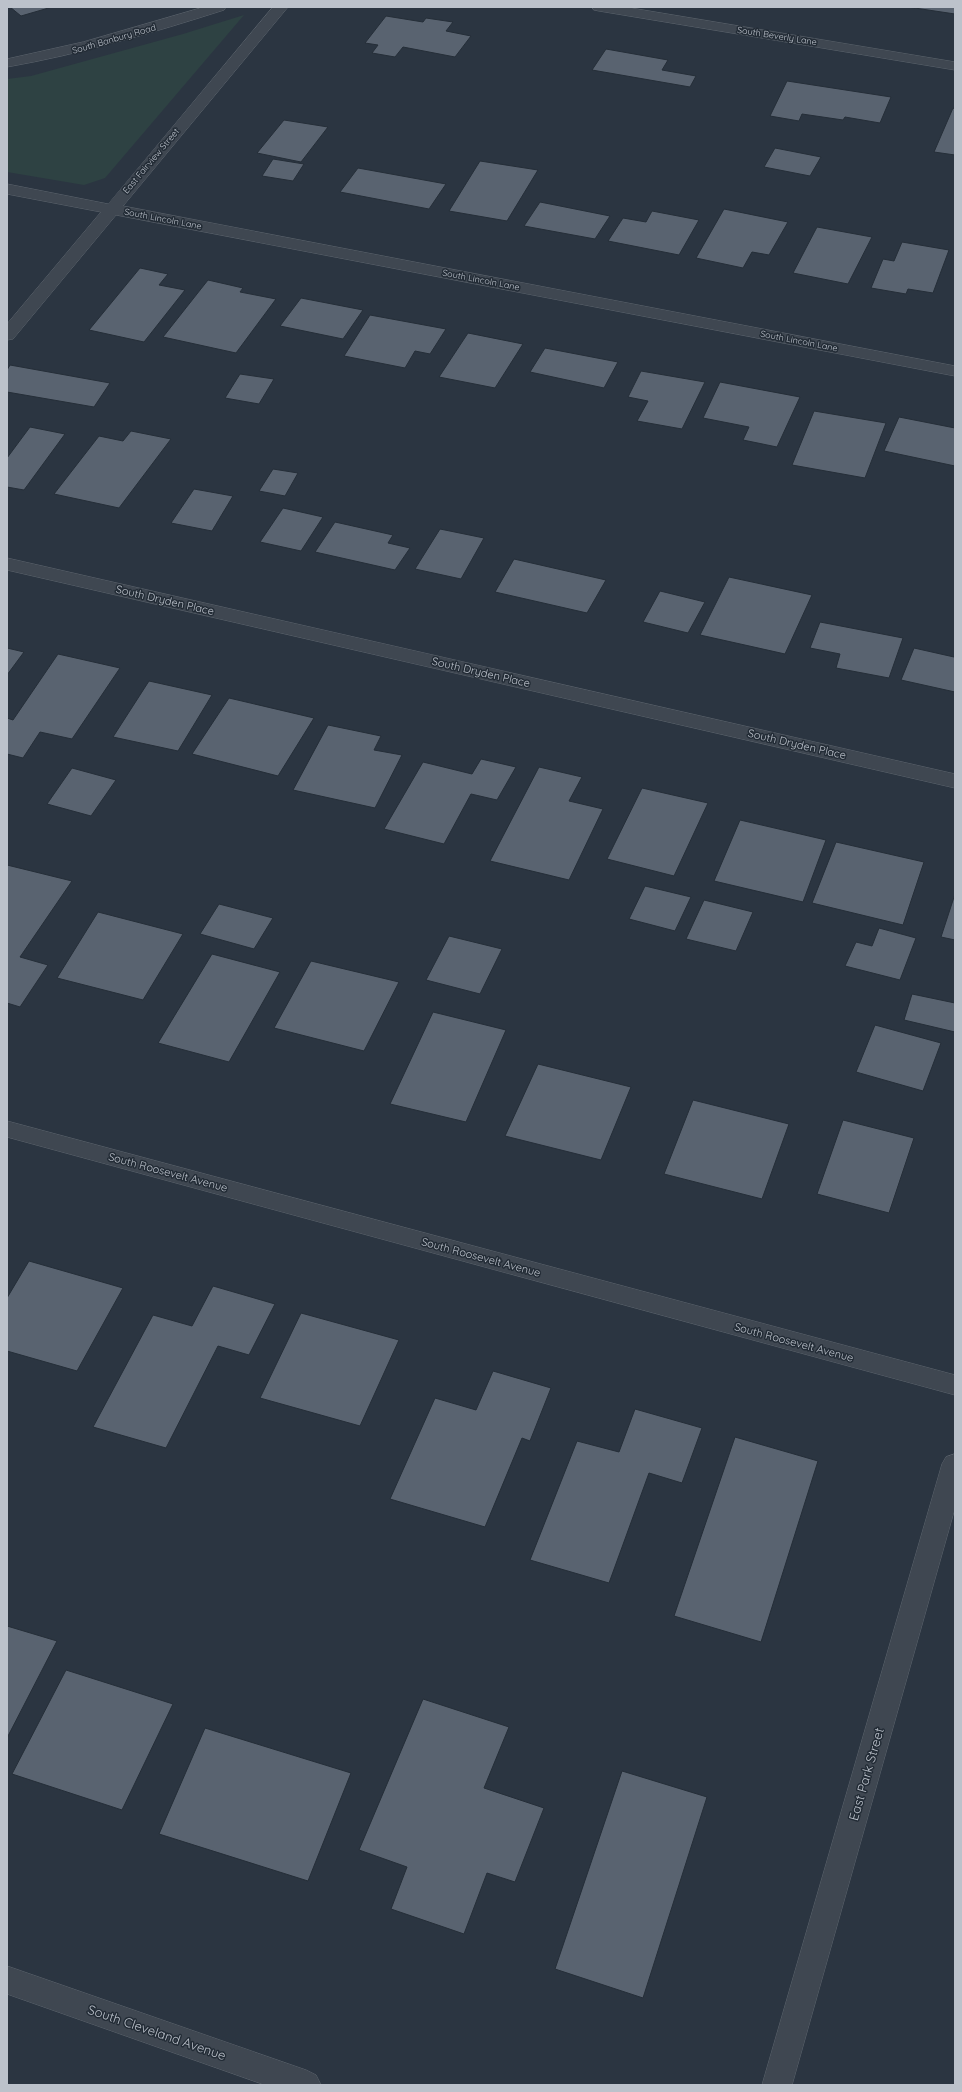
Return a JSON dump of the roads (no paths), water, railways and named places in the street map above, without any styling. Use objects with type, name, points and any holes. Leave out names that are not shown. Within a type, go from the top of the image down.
[{"type":"street","name":"South Banbury Road","points":[[7,63],[62,53],[139,32],[219,7]]},
{"type":"street","name":"East Fairview Street","points":[[7,335],[281,7]]},
{"type":"street","name":"South Beverly Lane","points":[[599,7],[955,66]]},
{"type":"street","name":"South Lincoln Lane","points":[[7,189],[955,371]]},
{"type":"street","name":"South Dryden Place","points":[[7,564],[955,780]]},
{"type":"street","name":"South Roosevelt Avenue","points":[[7,1129],[955,1386]]},
{"type":"street","name":"East Park Street","points":[[778,2085],[955,1464]]},
{"type":"street","name":"South Cleveland Avenue","points":[[7,1980],[306,2085]]}]
